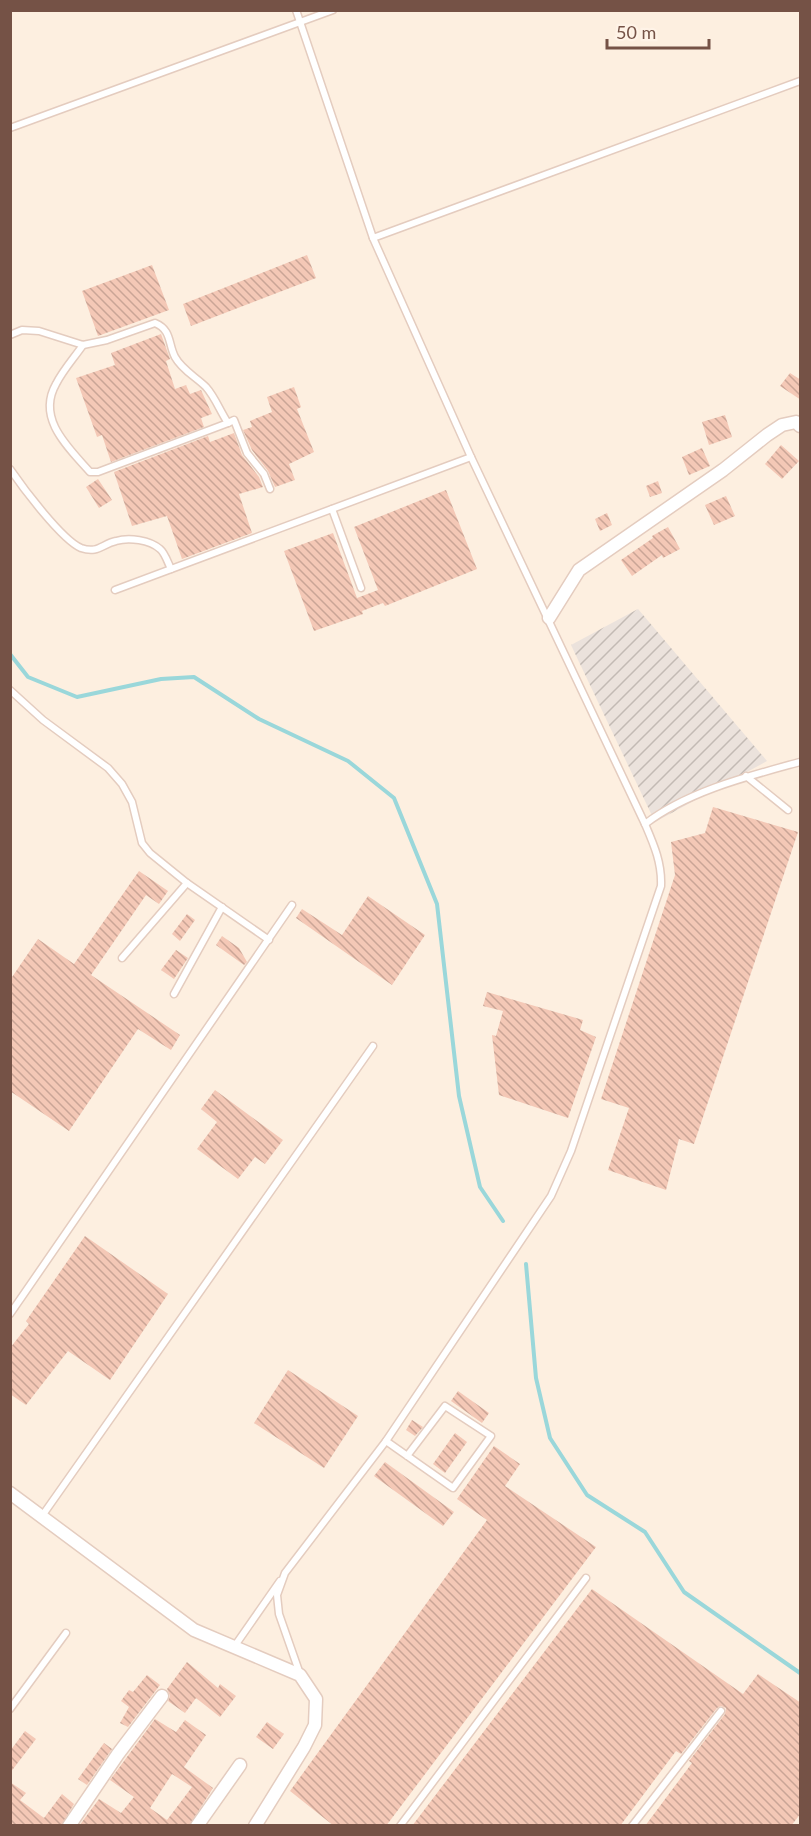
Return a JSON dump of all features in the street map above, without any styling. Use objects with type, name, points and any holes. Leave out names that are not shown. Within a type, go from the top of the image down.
[{"type":"street","points":[[549,618],[579,570],[723,470],[782,425],[796,422],[801,426]]},
{"type":"street","points":[[10,1493],[194,1630],[300,1675],[316,1699],[315,1725],[255,1826]]},
{"type":"street","points":[[69,1826],[118,1754],[162,1696]]},
{"type":"street","points":[[197,1826],[240,1765]]},
{"type":"lane","points":[[234,1647],[285,1573],[386,1441],[551,1196],[571,1151],[661,886],[660,860],[645,824],[471,456],[373,238],[296,10]]},
{"type":"lane","points":[[10,128],[300,24],[333,10]]},
{"type":"lane","points":[[373,238],[801,81]]},
{"type":"lane","points":[[10,335],[22,330],[39,331],[83,345],[107,340],[155,323],[162,326],[172,341],[175,356],[185,370],[204,385],[212,395],[228,423]]},
{"type":"lane","points":[[83,345],[54,386],[49,408],[54,428],[90,472],[98,472],[234,420],[247,453],[264,474],[270,489]]},
{"type":"lane","points":[[115,590],[471,456]]},
{"type":"lane","points":[[10,469],[70,541],[82,548],[98,550],[116,540],[149,542],[162,550],[171,569]]},
{"type":"lane","points":[[332,509],[361,588]]},
{"type":"lane","points":[[10,690],[43,720],[108,768],[122,784],[132,802],[142,843],[150,853],[187,883],[268,940]]},
{"type":"lane","points":[[645,824],[679,803],[746,776],[801,762]]},
{"type":"lane","points":[[746,776],[788,810]]},
{"type":"lane","points":[[122,958],[187,883]]},
{"type":"lane","points":[[10,1314],[292,905]]},
{"type":"lane","points":[[174,994],[222,908]]},
{"type":"lane","points":[[42,1516],[373,1046]]},
{"type":"lane","points":[[386,1441],[453,1488],[491,1436],[445,1406],[408,1456]]},
{"type":"lane","points":[[285,1573],[278,1595],[279,1614],[300,1675]]},
{"type":"lane","points":[[400,1826],[586,1578]]},
{"type":"lane","points":[[10,1709],[66,1633]]},
{"type":"lane","points":[[632,1826],[721,1711]]},
{"type":"shaded area","points":[[638,609],[767,761],[655,822],[571,645]]},
{"type":"building","points":[[307,255],[316,278],[191,326],[183,304]]},
{"type":"building","points":[[152,265],[169,310],[98,336],[82,291]]},
{"type":"building","points":[[161,334],[170,359],[166,361],[175,389],[186,385],[190,394],[201,390],[212,414],[201,418],[204,427],[111,462],[102,435],[97,437],[76,378],[115,365],[111,353]]},
{"type":"building","points":[[790,373],[801,380],[801,400],[780,386]]},
{"type":"building","points":[[294,387],[301,407],[297,409],[314,452],[289,464],[295,480],[275,487],[268,471],[252,450],[243,430],[252,427],[250,421],[272,412],[267,397]]},
{"type":"building","points":[[725,415],[732,437],[709,445],[702,422]]},
{"type":"building","points":[[234,433],[242,455],[259,477],[263,487],[239,494],[252,533],[182,559],[167,516],[132,526],[114,472],[208,436],[210,442]]},
{"type":"building","points":[[781,445],[799,461],[782,479],[765,464]]},
{"type":"building","points":[[702,448],[710,466],[689,475],[682,457]]},
{"type":"building","points":[[98,479],[112,500],[99,508],[86,487]]},
{"type":"building","points":[[658,481],[662,493],[650,497],[646,486]]},
{"type":"building","points":[[446,490],[477,569],[385,606],[383,603],[362,611],[363,614],[314,631],[284,551],[333,533],[357,598],[378,590],[354,527]]},
{"type":"building","points":[[726,496],[735,516],[714,525],[705,505]]},
{"type":"building","points":[[607,513],[612,525],[600,531],[595,519]]},
{"type":"building","points":[[668,527],[680,549],[663,558],[662,555],[632,576],[621,560],[653,538],[652,536]]},
{"type":"building","points":[[713,807],[798,832],[694,1144],[679,1139],[666,1190],[608,1170],[629,1108],[601,1099],[675,875],[671,842],[705,833]]},
{"type":"building","points":[[139,871],[168,891],[159,904],[146,895],[91,975],[180,1035],[171,1050],[138,1029],[69,1131],[10,1091],[10,980],[38,939],[74,964]]},
{"type":"building","points":[[368,896],[425,935],[392,985],[296,918],[302,909],[342,935]]},
{"type":"building","points":[[187,914],[195,920],[180,941],[172,934]]},
{"type":"building","points":[[222,936],[239,948],[247,962],[244,965],[216,945]]},
{"type":"building","points":[[176,950],[188,958],[174,979],[161,970]]},
{"type":"building","points":[[487,992],[583,1020],[580,1030],[596,1037],[568,1118],[499,1095],[492,1035],[496,1036],[503,1011],[483,1006]]},
{"type":"building","points":[[215,1090],[283,1140],[265,1164],[255,1157],[238,1179],[197,1149],[217,1122],[201,1109]]},
{"type":"building","points":[[85,1236],[168,1294],[110,1380],[68,1351],[26,1405],[10,1394],[10,1348],[29,1324],[26,1321]]},
{"type":"building","points":[[288,1370],[358,1416],[324,1468],[254,1423]]},
{"type":"building","points":[[458,1391],[489,1413],[482,1423],[451,1401]]},
{"type":"building","points":[[412,1420],[423,1427],[415,1436],[406,1430]]},
{"type":"building","points":[[455,1433],[467,1442],[445,1473],[433,1464]]},
{"type":"building","points":[[494,1446],[520,1464],[505,1486],[596,1547],[386,1826],[334,1826],[290,1791],[487,1520],[457,1499]]},
{"type":"building","points":[[385,1462],[454,1512],[443,1526],[374,1476]]},
{"type":"building","points":[[592,1589],[743,1694],[758,1674],[801,1703],[801,1813],[791,1826],[645,1826],[692,1763],[689,1761],[725,1714],[726,1708],[721,1706],[681,1754],[676,1751],[620,1826],[412,1826]]},
{"type":"building","points":[[187,1662],[218,1688],[220,1684],[236,1696],[220,1717],[196,1698],[185,1713],[168,1701],[170,1696],[167,1689]]},
{"type":"building","points":[[147,1675],[160,1685],[128,1727],[120,1723],[129,1707],[121,1701],[129,1690],[133,1692]]},
{"type":"building","points":[[155,1719],[176,1732],[185,1720],[206,1735],[184,1767],[213,1788],[189,1826],[79,1826],[99,1799],[121,1813],[134,1797],[110,1780]],"holes":[[[172,1774],[192,1787],[167,1820],[150,1808]]]},
{"type":"building","points":[[267,1722],[284,1734],[273,1749],[256,1737]]},
{"type":"building","points":[[25,1731],[36,1739],[10,1773],[10,1751]]},
{"type":"building","points":[[104,1743],[112,1749],[87,1785],[78,1779]]},
{"type":"building","points":[[10,1782],[26,1793],[20,1800],[44,1818],[62,1794],[74,1804],[61,1826],[10,1826]]},
{"type":"waterway","points":[[10,654],[28,677],[77,697],[161,679],[194,677],[259,719],[348,761],[394,798],[437,904],[459,1096],[480,1187],[503,1221]]},
{"type":"waterway","points":[[526,1264],[536,1378],[550,1438],[587,1495],[645,1532],[684,1592],[800,1673]]}]
